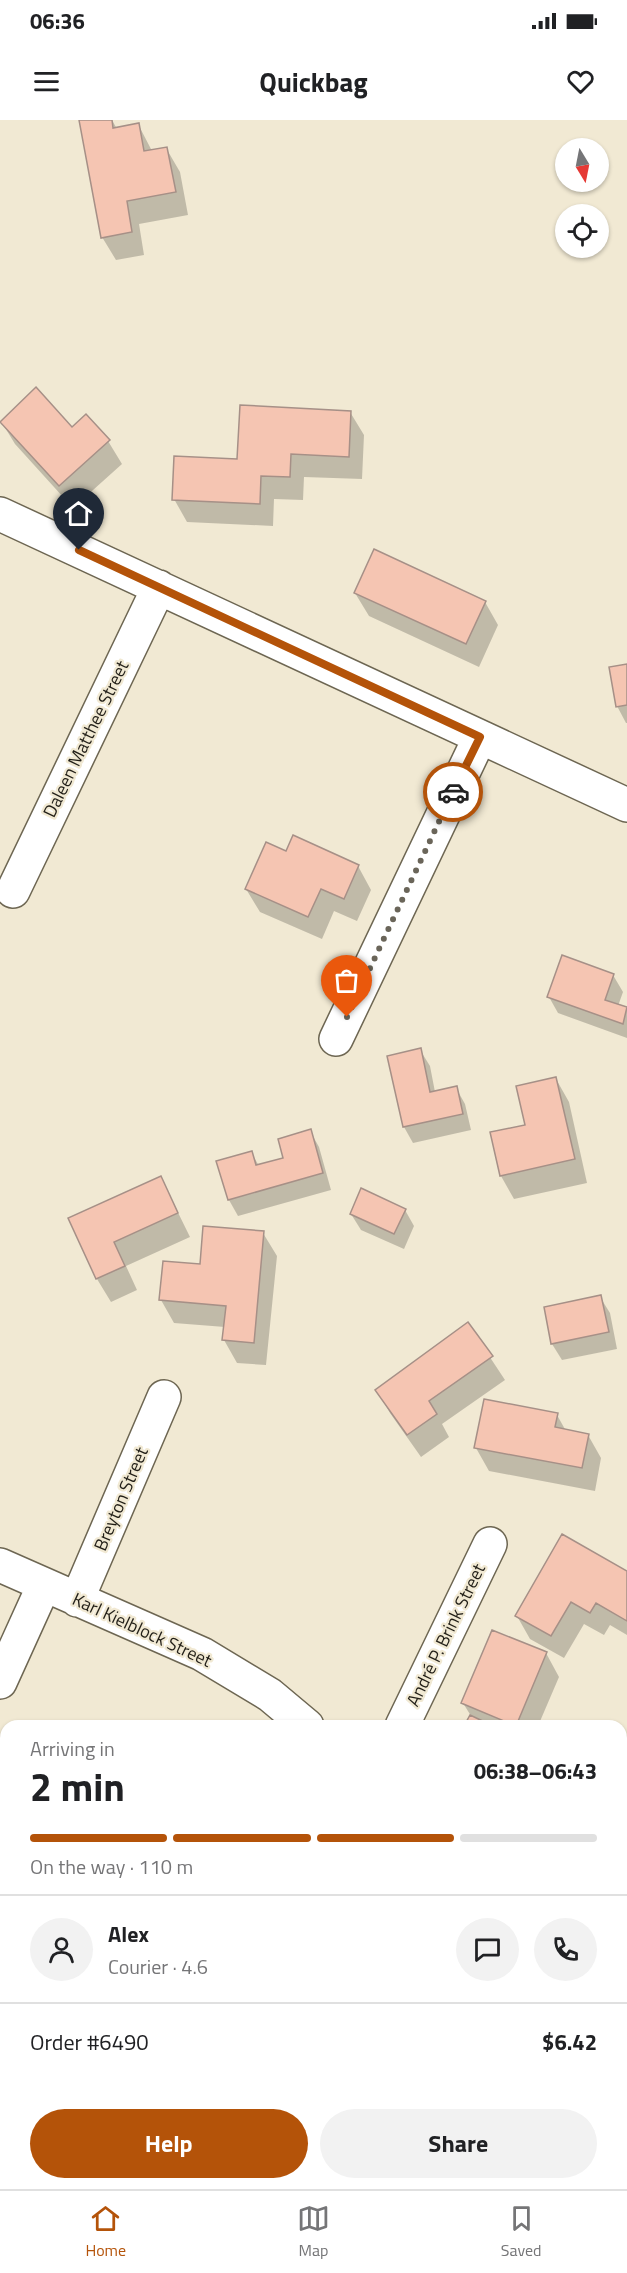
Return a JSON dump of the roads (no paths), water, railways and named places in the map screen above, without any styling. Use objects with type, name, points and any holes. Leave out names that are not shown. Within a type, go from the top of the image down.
[{"type":"street","points":[[0,514],[627,805]]},
{"type":"street","name":"Daleen Matthee Street","points":[[13,891],[159,587]]},
{"type":"street","points":[[336,1039],[480,737]]},
{"type":"street","name":"Breyton Street","points":[[77,1600],[164,1397]]},
{"type":"street","name":"André P. Brink Street","points":[[405,1720],[490,1544]]},
{"type":"street","name":"Karl Kielblock Street","points":[[0,1564],[202,1654],[270,1695],[300,1720]]},
{"type":"street","points":[[0,1682],[44,1585]]}]
